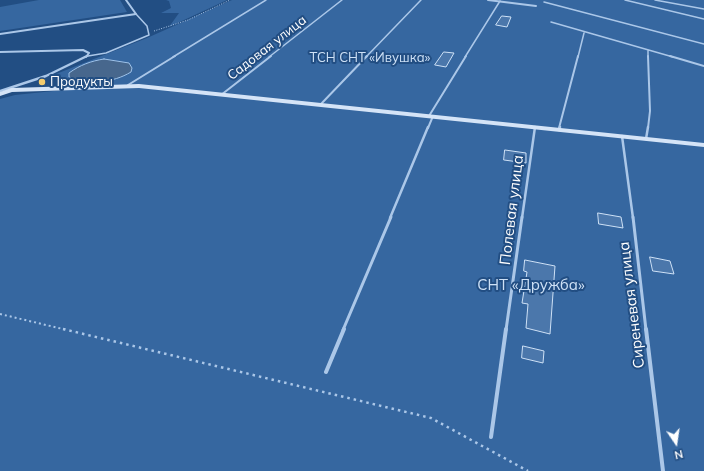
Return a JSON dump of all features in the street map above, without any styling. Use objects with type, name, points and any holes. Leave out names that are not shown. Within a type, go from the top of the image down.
[{"type":"street","points":[[0,34],[136,14],[126,0]]},
{"type":"street","points":[[488,0],[536,6]]},
{"type":"street","points":[[0,52],[83,50],[89,53],[88,56],[11,90],[0,93]]},
{"type":"street","points":[[11,90],[128,85],[704,145]]},
{"type":"lane","points":[[128,85],[266,0]]},
{"type":"lane","name":"Садовая улица","points":[[221,95],[342,0]]},
{"type":"lane","points":[[321,104],[421,0]]},
{"type":"lane","points":[[625,0],[704,20]]},
{"type":"lane","points":[[655,0],[704,9]]},
{"type":"lane","points":[[326,372],[431,116],[500,1]]},
{"type":"lane","points":[[544,2],[704,44]]},
{"type":"lane","points":[[88,56],[106,53],[149,35],[144,22],[136,14]]},
{"type":"lane","points":[[551,22],[584,33],[704,66]]},
{"type":"lane","points":[[559,130],[584,33]]},
{"type":"lane","points":[[646,139],[650,111],[648,51]]},
{"type":"lane","name":"Полевая улица","points":[[491,437],[535,127]]},
{"type":"lane","name":"Сиреневая улица","points":[[622,136],[628,174],[663,471]]},
{"type":"path","points":[[149,33],[188,20],[230,0]]},
{"type":"path","points":[[0,314],[431,418],[528,471]]},
{"type":"green space","points":[[39,0],[120,0],[127,12],[0,31],[0,7]]},
{"type":"green space","points":[[166,0],[227,0],[169,27],[179,13],[161,13],[171,8],[169,1]]},
{"type":"green space","points":[[232,0],[704,0],[704,471],[0,471],[0,99],[15,95],[63,90],[56,74],[147,38]]},
{"type":"shaded area","points":[[104,59],[129,63],[132,68],[131,72],[116,79],[100,82],[76,80],[69,77],[69,73],[77,68],[90,62]]},
{"type":"building","points":[[502,16],[511,17],[507,27],[496,25]]},
{"type":"building","points":[[444,52],[454,53],[446,67],[435,65]]},
{"type":"building","points":[[505,150],[526,153],[526,163],[504,160]]},
{"type":"building","points":[[598,213],[621,217],[623,228],[599,224]]},
{"type":"building","points":[[650,257],[670,261],[674,274],[653,271]]},
{"type":"building","points":[[525,260],[555,266],[550,334],[526,328],[528,304],[522,303],[527,272],[524,271]]},
{"type":"building","points":[[523,346],[544,351],[543,363],[522,358]]},
{"type":"place","name":"Продукты","points":[[42,82]]},
{"type":"park label","name":"ТСН СНТ «Ивушка»","points":[[370,58]]},
{"type":"park label","name":"СНТ «Дружба»","points":[[531,285]]}]
